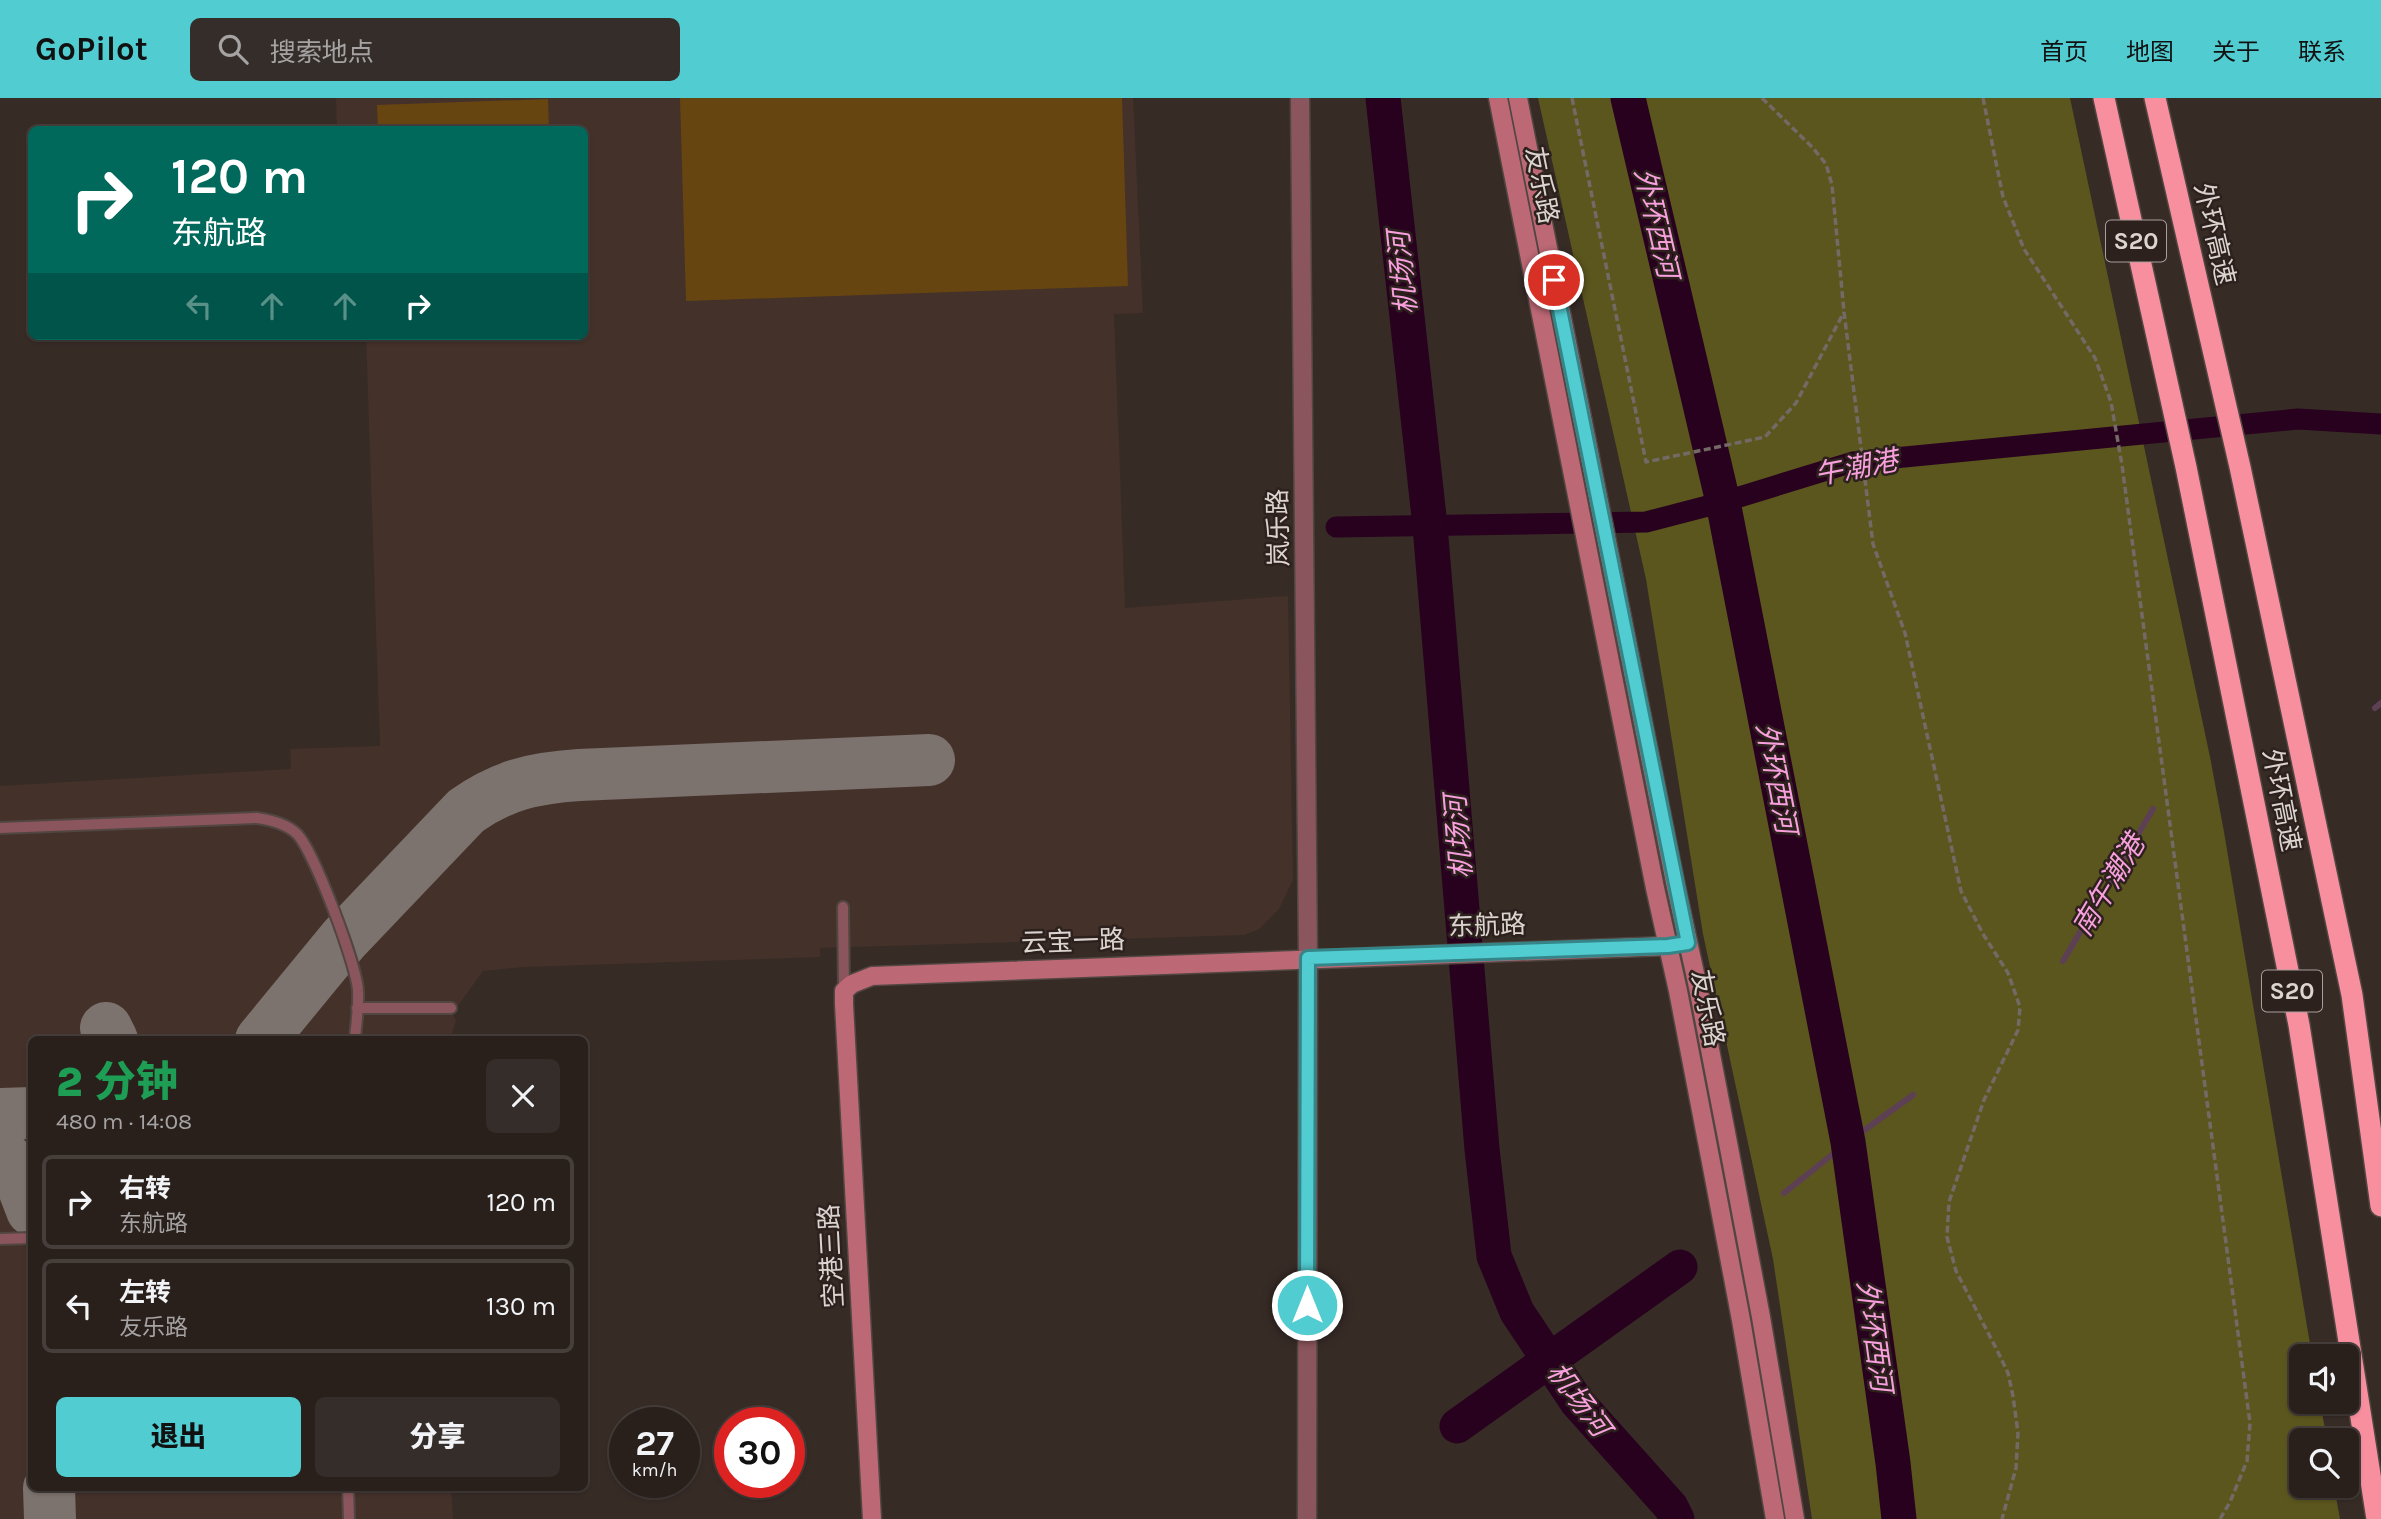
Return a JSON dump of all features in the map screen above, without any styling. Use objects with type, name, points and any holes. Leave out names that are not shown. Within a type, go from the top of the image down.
[{"type":"highway","name":"外环高速","points":[[2104,98],[2186,467],[2299,1025],[2377,1519]]},
{"type":"highway","name":"外环高速","points":[[2155,98],[2240,467],[2352,995],[2381,1206]]},
{"type":"main road","name":"友乐路","points":[[1498,98],[1741,1320],[1775,1519]]},
{"type":"main road","name":"友乐路","points":[[1518,98],[1756,1289],[1795,1519]]},
{"type":"main road","name":"东航路","points":[[1624,951],[1688,943]]},
{"type":"main road","name":"东航路","points":[[1308,958],[1668,946]]},
{"type":"main road","name":"云宝一路","points":[[844,991],[852,984],[872,975],[1308,958]]},
{"type":"main road","name":"空港三路","points":[[844,991],[872,1519]]},
{"type":"street","name":"岚乐路","points":[[1300,98],[1308,958],[1307,1519]]},
{"type":"lane","points":[[0,828],[257,818],[281,824],[296,834],[316,869],[353,964],[358,990],[355,1036]]},
{"type":"lane","points":[[842,907],[844,991]]},
{"type":"lane","points":[[357,1008],[450,1008]]},
{"type":"lane","points":[[0,1239],[28,1238]]},
{"type":"lane","points":[[348,1491],[349,1519]]},
{"type":"path","points":[[1572,98],[1646,462],[1765,437],[1796,403],[1844,312]]},
{"type":"path","points":[[1762,98],[1826,164],[1832,185],[1858,437],[1873,544],[1905,633],[1961,891],[1983,934],[2008,973],[2020,1007],[2018,1030],[1984,1100],[1949,1202],[1947,1237],[1956,1271],[2008,1373],[2013,1396],[2018,1433],[2016,1468],[2002,1519]]},
{"type":"path","points":[[1983,98],[2003,197],[2024,249],[2095,358],[2111,402],[2122,465],[2250,1423],[2247,1461],[2220,1519]]},
{"type":"shaded area","points":[[336,98],[1133,98],[1143,313],[1114,314],[1125,608],[1288,596],[1293,880],[1279,909],[1259,929],[1244,935],[820,948],[820,957],[524,967],[483,971],[457,1007],[450,1007],[456,1021],[451,1036],[28,1036],[28,1491],[451,1491],[453,1519],[0,1519],[0,786],[291,769],[290,749],[380,746],[366,340],[588,340],[588,126],[337,126]]},
{"type":"shaded area","points":[[1538,98],[2070,98],[2210,757],[2310,1344],[2289,1344],[2289,1414],[2322,1414],[2325,1428],[2289,1428],[2289,1498],[2336,1498],[2340,1519],[1812,1519],[1773,1259],[1703,934],[1646,579]]},
{"type":"building","points":[[680,98],[1122,98],[1128,286],[686,301]]},
{"type":"building","points":[[548,99],[549,126],[378,126],[377,105]]},
{"type":"waterway","name":"机场河","points":[[1383,98],[1430,526],[1482,1149],[1494,1256],[1517,1312],[1577,1402],[1671,1507],[1677,1519]]},
{"type":"waterway","name":"外环西河","points":[[1628,98],[1723,502],[1848,1142],[1899,1519]]},
{"type":"waterway","name":"午潮港","points":[[1336,527],[1646,522],[1723,502],[1853,462],[2298,419],[2381,424]]},
{"type":"waterway","name":"南午潮港","points":[[2375,708],[2381,703]]},
{"type":"waterway","name":"南午潮港","points":[[2063,961],[2153,809]]},
{"type":"waterway","name":"南午潮港","points":[[1784,1193],[1913,1095]]},
{"type":"waterway","name":"南午潮港","points":[[1457,1426],[1680,1267]]},
{"type":"taxiway","points":[[264,1036],[344,939],[466,811],[506,789],[548,778],[579,775],[929,760]]},
{"type":"taxiway","points":[[106,1028],[110,1036]]},
{"type":"taxiway","points":[[0,1114],[28,1113]]},
{"type":"taxiway","points":[[0,1153],[16,1172],[28,1200]]},
{"type":"taxiway","points":[[49,1491],[50,1519]]},
{"type":"route","points":[[1307,1305],[1308,958],[1668,946],[1688,943],[1554,280]]}]
